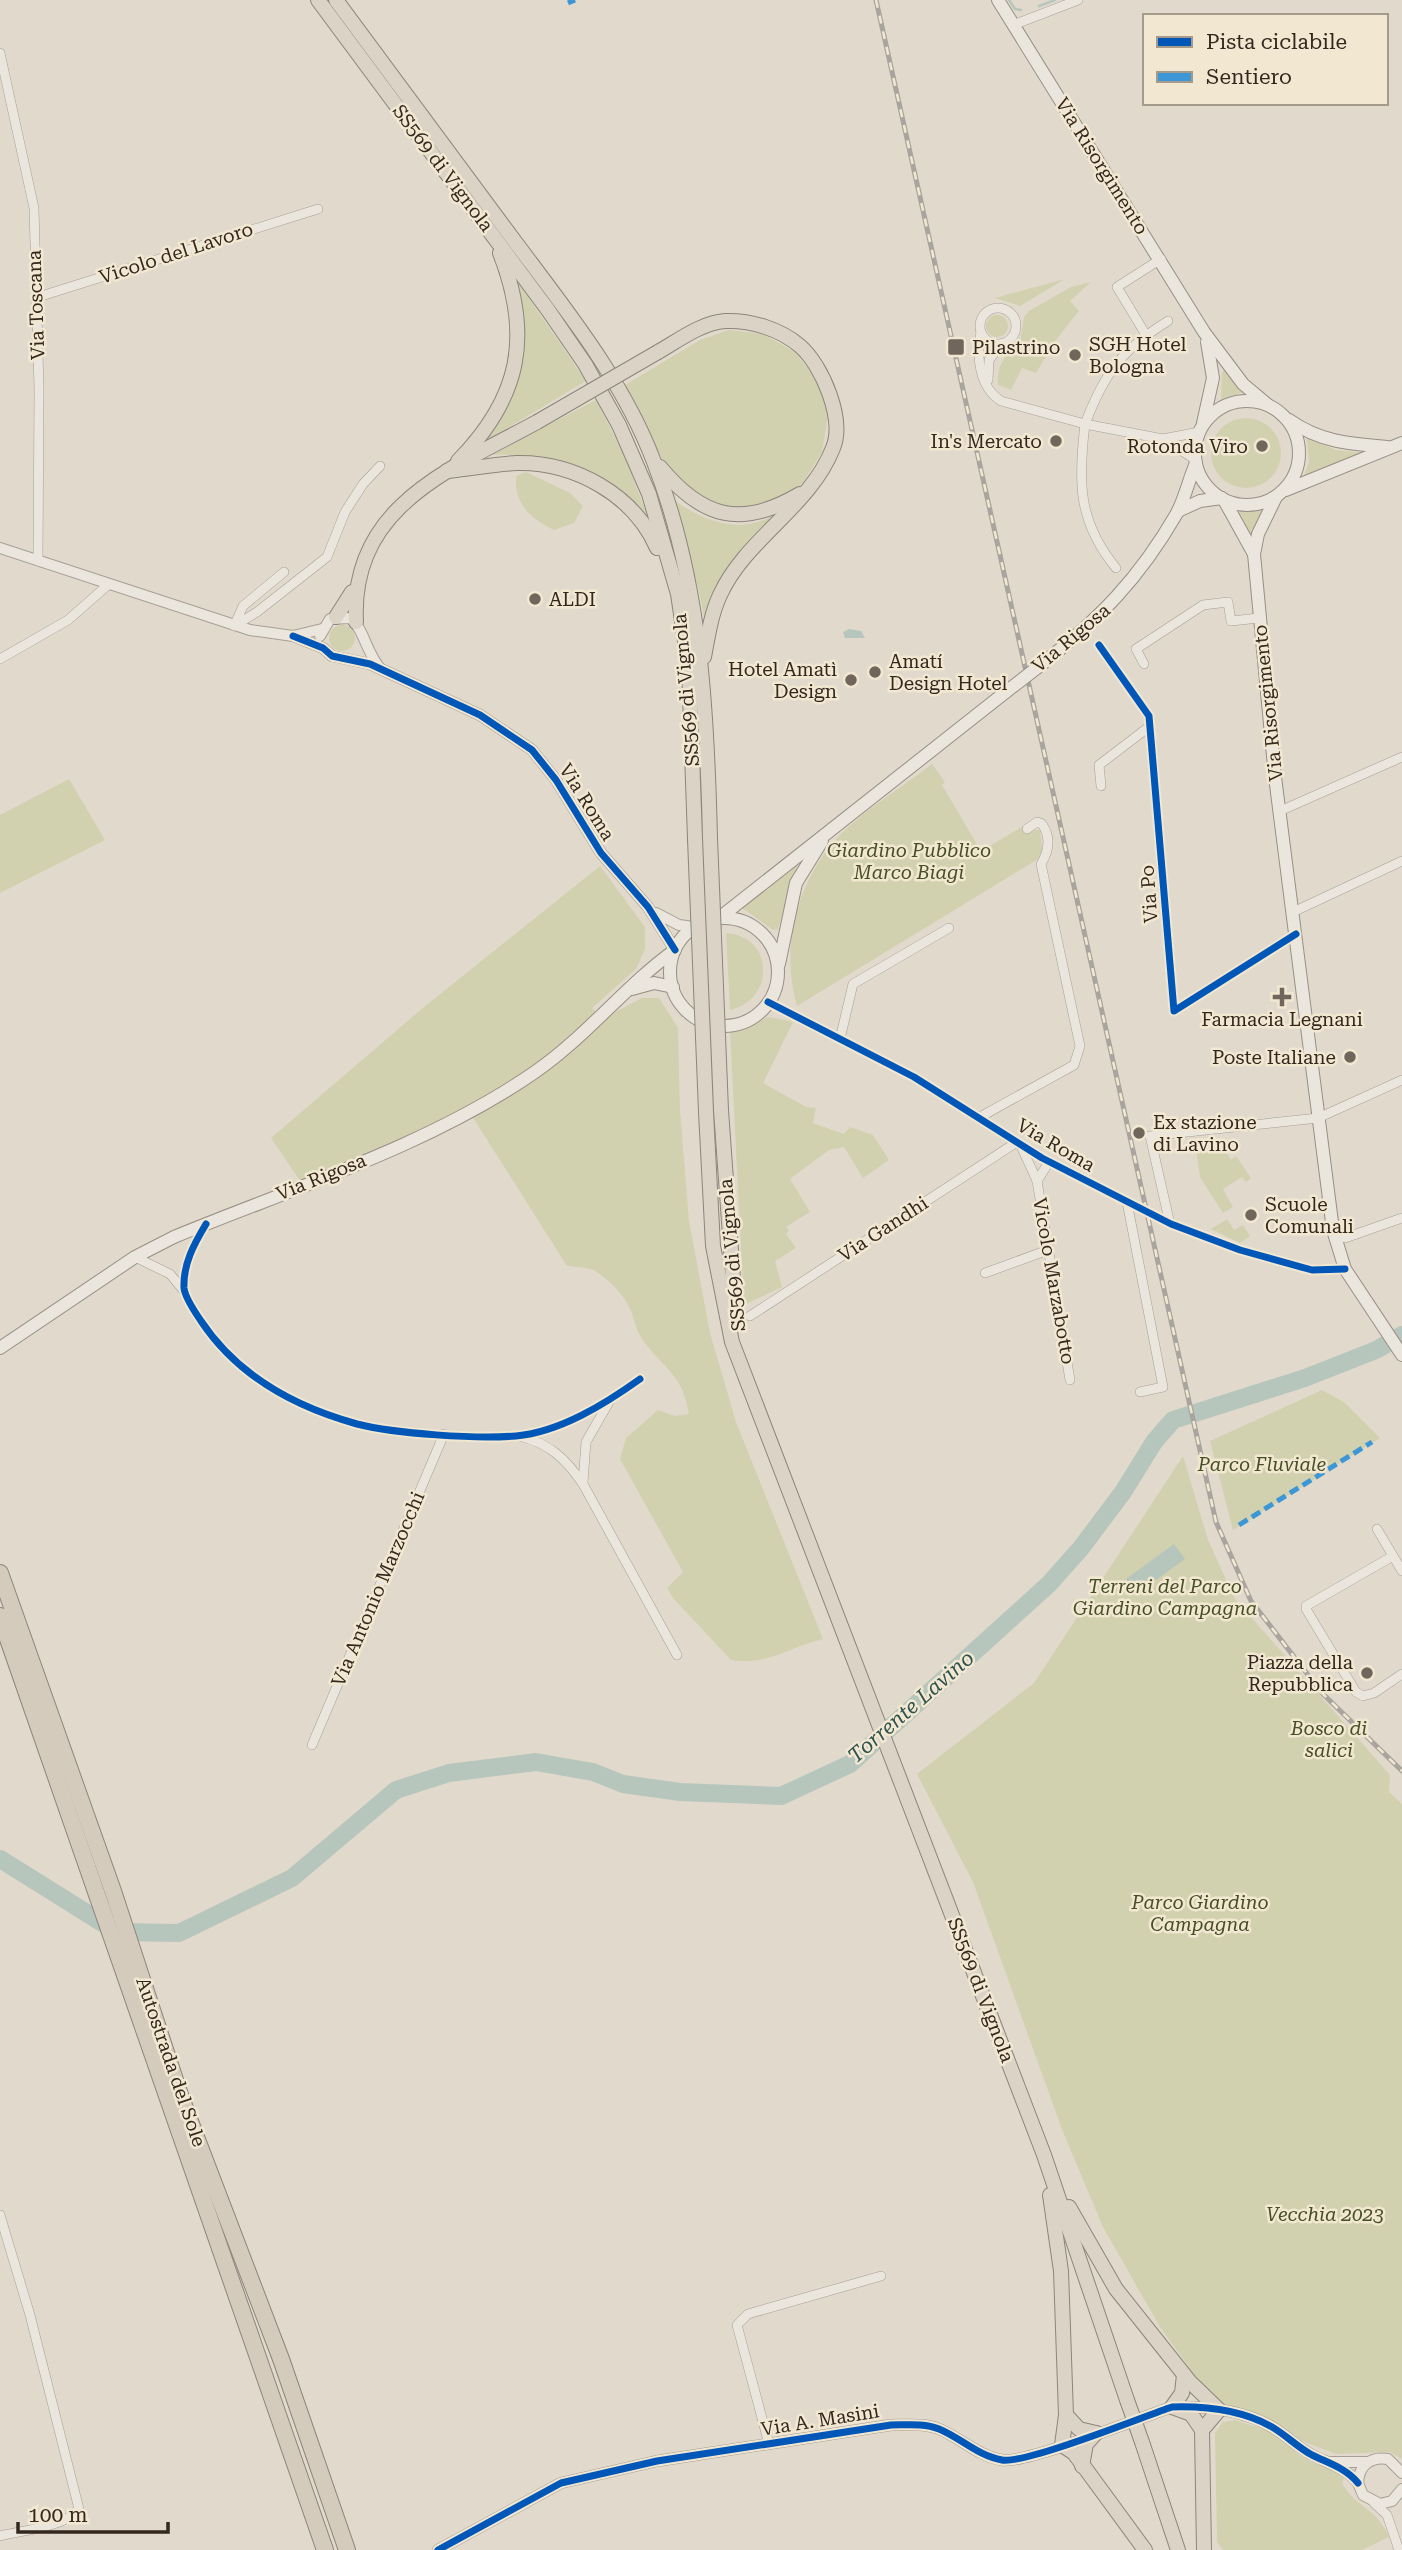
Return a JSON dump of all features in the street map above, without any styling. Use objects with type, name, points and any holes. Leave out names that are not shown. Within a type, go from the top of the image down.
[{"type":"highway","name":"SS569 di Vignola","points":[[317,0],[585,364],[620,425],[649,494],[678,594],[689,667],[703,838]]},
{"type":"highway","name":"SS569 di Vignola","points":[[337,0],[582,332],[654,460],[688,575],[702,669],[703,838],[713,1111],[737,1329],[769,1436],[1044,2155],[1178,2550]]},
{"type":"highway","points":[[447,471],[467,452],[505,400],[519,345],[514,295],[493,236]]},
{"type":"highway","points":[[336,617],[346,605],[366,555],[387,520],[415,492],[447,471],[695,330],[725,321],[764,325],[800,346],[828,385],[835,415],[835,444],[824,468],[738,565],[720,595],[710,626],[702,669]]},
{"type":"highway","points":[[654,460],[676,487],[703,508],[721,512],[743,516],[783,504],[807,490]]},
{"type":"highway","points":[[447,471],[518,463],[553,467],[595,482],[630,506],[651,533],[678,594]]},
{"type":"highway","points":[[355,622],[356,584]]},
{"type":"highway","name":"Autostrada del Sole","points":[[0,1573],[113,1891],[180,2095],[281,2359],[347,2550]]},
{"type":"highway","name":"Autostrada del Sole","points":[[0,1616],[325,2550]]},
{"type":"highway","points":[[1044,2155],[1076,2222],[1116,2289],[1184,2375],[1219,2410],[1202,2430]]},
{"type":"highway","points":[[1044,2155],[1061,2271],[1066,2415],[1062,2445],[1074,2453],[1145,2550]]},
{"type":"highway","points":[[1184,2375],[1184,2388],[1172,2407],[1191,2414],[1202,2430],[1204,2550]]},
{"type":"highway","points":[[1066,2415],[1079,2430],[1096,2433]]},
{"type":"highway","points":[[1082,2466],[1086,2444],[1096,2433]]},
{"type":"main road","name":"Via Risorgimento","points":[[998,0],[1204,332],[1243,384],[1268,405]]},
{"type":"main road","name":"Via Risorgimento","points":[[1200,431],[1212,393],[1213,378],[1204,332]]},
{"type":"main road","points":[[1253,401],[1268,405],[1307,433],[1336,443],[1396,445],[1255,505],[1239,505],[1223,499],[1206,484],[1196,461],[1200,431],[1209,417],[1229,404],[1253,401]]},
{"type":"main road","points":[[1279,494],[1294,474],[1299,454],[1295,433],[1284,416]]},
{"type":"main road","name":"Via Rigosa","points":[[718,919],[908,765],[1092,624],[1116,600],[1178,511],[1196,461]]},
{"type":"main road","name":"Via Risorgimento","points":[[1279,494],[1258,534],[1254,554],[1280,811],[1333,1230],[1345,1269],[1402,1355]]},
{"type":"main road","name":"Via Risorgimento","points":[[1223,499],[1254,554]]},
{"type":"main road","points":[[1178,511],[1200,501],[1223,499]]},
{"type":"main road","name":"Via Rigosa","points":[[778,971],[796,883],[813,852],[841,819]]},
{"type":"main road","points":[[718,919],[741,921],[762,934],[774,953],[778,971],[776,988],[768,1002],[748,1020],[718,1025],[688,1012],[673,987],[671,965],[675,950],[694,927],[718,919]]},
{"type":"main road","name":"Via Rigosa","points":[[0,1348],[135,1257],[206,1224],[430,1132],[484,1105],[538,1071],[675,950]]},
{"type":"main road","points":[[630,990],[654,983],[673,987]]},
{"type":"street","points":[[1013,25],[1078,0]]},
{"type":"street","name":"Via Toscana","points":[[0,53],[34,208],[34,298],[39,388],[38,561]]},
{"type":"street","name":"Vicolo del Lavoro","points":[[34,298],[318,209]]},
{"type":"street","points":[[1146,334],[1117,287],[1161,259]]},
{"type":"street","points":[[988,389],[989,360],[1001,344],[1011,338],[1016,328],[1014,318],[1006,310],[996,307],[986,312],[980,321],[979,358],[988,389],[1001,401],[1085,424],[1163,439],[1196,461]]},
{"type":"street","points":[[1116,568],[1096,544],[1084,505],[1080,465],[1085,424],[1100,384],[1146,334],[1168,321]]},
{"type":"street","points":[[981,332],[989,342],[1001,344]]},
{"type":"street","points":[[1163,439],[1200,431]]},
{"type":"street","points":[[234,625],[257,612],[327,557],[345,512],[363,484],[380,466]]},
{"type":"street","name":"Via Roma","points":[[0,548],[234,625],[293,636],[323,648],[332,656],[381,669],[489,719],[532,750],[556,780],[601,853],[648,907],[675,950]]},
{"type":"street","points":[[234,625],[243,606],[284,572]]},
{"type":"street","points":[[0,659],[68,620],[109,584]]},
{"type":"street","points":[[1144,664],[1136,649],[1203,605],[1228,602],[1231,621],[1259,618]]},
{"type":"street","points":[[336,617],[355,622],[362,640],[381,669]]},
{"type":"street","name":"Via Roma","points":[[293,636],[322,629],[336,617]]},
{"type":"street","points":[[322,629],[323,648]]},
{"type":"street","points":[[344,658],[356,652],[362,640]]},
{"type":"street","name":"Via Po","points":[[1099,645],[1149,716],[1174,1012],[1296,934]]},
{"type":"street","points":[[1101,786],[1099,765],[1150,726]]},
{"type":"street","name":"Via Risorgimento","points":[[1280,811],[1402,757]]},
{"type":"street","name":"Via Roma","points":[[980,1118],[1074,1065],[1080,1046],[1041,864],[1048,848],[1046,833],[1042,824],[1037,822],[1027,829]]},
{"type":"street","points":[[1293,912],[1402,861]]},
{"type":"street","name":"Via Roma","points":[[648,907],[666,920],[694,927]]},
{"type":"street","points":[[840,1039],[853,984],[949,928]]},
{"type":"street","name":"Via Roma","points":[[768,1002],[914,1077],[1049,1162],[1171,1224],[1240,1250],[1312,1270],[1345,1269]]},
{"type":"street","points":[[1171,1224],[1162,1196],[1150,1136],[1318,1118],[1402,1080]]},
{"type":"street","name":"Vicolo Marzabotto","points":[[1018,1143],[1037,1181],[1070,1380]]},
{"type":"street","name":"Via Gandhi","points":[[750,1316],[1018,1143]]},
{"type":"street","name":"Vicolo Marzabotto","points":[[1037,1181],[1049,1162]]},
{"type":"street","points":[[1150,1212],[1157,1208],[1162,1196]]},
{"type":"street","points":[[1127,1202],[1163,1387],[1140,1392]]},
{"type":"street","points":[[1345,1238],[1402,1218]]},
{"type":"street","points":[[184,1292],[184,1271],[206,1224]]},
{"type":"street","points":[[985,1273],[1048,1250]]},
{"type":"street","points":[[135,1257],[170,1275],[214,1340],[232,1359],[279,1393],[309,1408],[359,1424],[444,1434],[517,1436],[561,1424],[608,1402],[640,1380]]},
{"type":"street","points":[[583,1484],[582,1467],[586,1442],[608,1402]]},
{"type":"street","name":"Via Antonio Marzocchi","points":[[312,1745],[444,1434]]},
{"type":"street","points":[[517,1436],[553,1450],[567,1460],[583,1484],[677,1655]]},
{"type":"street","points":[[1377,1529],[1402,1572]]},
{"type":"street","points":[[1393,1556],[1306,1606],[1309,1616],[1356,1692],[1363,1696],[1374,1693],[1402,1674]]},
{"type":"street","points":[[0,2216],[30,2315],[79,2509],[65,2519],[0,2536]]},
{"type":"street","points":[[769,2444],[737,2325],[740,2319],[881,2276]]},
{"type":"street","name":"Via A. Masini","points":[[438,2550],[561,2483],[622,2468],[891,2425],[940,2429],[989,2457],[1006,2461],[1062,2445],[1172,2407],[1240,2414],[1271,2427],[1358,2483],[1363,2495],[1374,2503]]},
{"type":"street","name":"Via A. Masini","points":[[1327,2462],[1368,2462],[1381,2458],[1398,2464],[1402,2473]]},
{"type":"street","points":[[1358,2483],[1360,2471],[1368,2462]]},
{"type":"street","points":[[1374,2503],[1386,2503],[1399,2493]]},
{"type":"street","points":[[1393,2529],[1392,2511],[1399,2493]]},
{"type":"street","points":[[1374,2503],[1387,2515],[1399,2550]]},
{"type":"green space","points":[[1065,279],[1020,306],[995,298]]},
{"type":"green space","points":[[517,281],[586,381],[486,441],[508,403],[520,365],[523,325]]},
{"type":"green space","points":[[1091,282],[1070,301],[1079,311],[1055,341],[1036,373],[1022,368],[1011,390],[998,385],[1000,366],[1006,355],[1020,342],[1024,317],[1029,311],[1071,287]]},
{"type":"green space","points":[[997,315],[1007,322],[1008,326],[1001,336],[997,337],[987,330],[986,326],[993,316]]},
{"type":"green space","points":[[729,330],[763,334],[795,352],[818,382],[828,416],[822,452],[802,484],[778,501],[742,509],[711,505],[667,469],[625,385],[700,340]]},
{"type":"green space","points":[[1225,369],[1245,392],[1221,399],[1222,372]]},
{"type":"green space","points":[[596,400],[625,457],[648,517],[612,487],[577,467],[538,457],[491,455]]},
{"type":"green space","points":[[1246,418],[1271,428],[1281,453],[1271,478],[1246,488],[1221,478],[1211,453],[1221,428]]},
{"type":"green space","points":[[1307,438],[1336,450],[1366,453],[1304,476],[1309,462]]},
{"type":"green space","points":[[526,472],[570,493],[583,506],[574,523],[554,530],[525,509],[518,495],[516,476]]},
{"type":"green space","points":[[672,498],[690,510],[721,523],[743,525],[758,522],[784,510],[742,552],[706,627],[699,591]]},
{"type":"green space","points":[[1262,511],[1253,535],[1251,537],[1239,512]]},
{"type":"green space","points":[[342,625],[351,629],[355,638],[351,647],[342,651],[333,647],[329,638],[333,629]]},
{"type":"green space","name":"Giardino Pubblico Marco Biagi","points":[[932,764],[945,782],[942,785],[981,851],[1027,824],[1030,830],[1040,830],[1043,856],[797,1006],[790,958],[792,934],[805,888],[816,866],[846,829]]},
{"type":"green space","points":[[69,779],[105,840],[0,893],[0,815]]},
{"type":"green space","points":[[796,863],[798,867],[778,929],[773,930],[742,908]]},
{"type":"green space","points":[[600,866],[645,927],[645,949],[636,969],[592,1008],[602,1019],[642,998],[659,998],[678,1028],[680,1110],[689,1221],[710,1333],[736,1422],[823,1639],[767,1658],[731,1660],[673,1598],[667,1588],[683,1572],[620,1459],[626,1438],[658,1410],[675,1416],[689,1414],[686,1399],[675,1378],[639,1334],[627,1304],[616,1289],[595,1271],[567,1266],[472,1116],[303,1185],[271,1138],[424,1007]]},
{"type":"green space","points":[[726,933],[742,937],[753,945],[763,968],[762,982],[756,994],[745,1004],[730,1010]]},
{"type":"green space","points":[[769,1017],[793,1022],[763,1083],[806,1107],[816,1108],[813,1123],[844,1134],[850,1127],[873,1135],[889,1160],[863,1178],[844,1147],[829,1150],[790,1179],[810,1212],[786,1227],[789,1231],[786,1234],[796,1248],[775,1261],[782,1287],[744,1305],[730,1032]]},
{"type":"green space","points":[[1218,1138],[1231,1160],[1236,1156],[1251,1178],[1246,1182],[1242,1177],[1223,1189],[1233,1207],[1223,1213],[1200,1177],[1195,1141]]},
{"type":"green space","points":[[1227,1219],[1234,1230],[1243,1225],[1250,1236],[1240,1243],[1211,1229]]},
{"type":"green space","name":"Parco Fluviale","points":[[1322,1390],[1344,1402],[1380,1438],[1233,1530],[1210,1441]]},
{"type":"green space","name":"Parco Giardino Campagna","points":[[1183,1456],[1208,1540],[1235,1599],[1390,1775],[1389,1792],[1402,1804],[1402,2459],[1390,2452],[1336,2454],[1222,2413],[1160,2327],[1103,2227],[1063,2132],[973,1882],[917,1774],[1034,1683]]},
{"type":"green space","points":[[1235,2420],[1284,2436],[1303,2458],[1344,2478],[1342,2483],[1348,2492],[1378,2520],[1389,2537],[1362,2550],[1223,2550],[1217,2542],[1215,2433],[1223,2422]]},
{"type":"shaded area","points":[[849,629],[861,631],[865,638],[845,638],[843,632]]},
{"type":"shaded area","points":[[1174,1544],[1185,1559],[1138,1593],[1126,1579]]},
{"type":"waterway","points":[[1009,0],[1015,9],[1021,10]]},
{"type":"waterway","points":[[1039,6],[1055,0]]},
{"type":"waterway","name":"Torrente Lavino","points":[[0,1859],[117,1932],[179,1933],[292,1878],[396,1790],[449,1773],[536,1762],[593,1772],[623,1784],[680,1792],[781,1796],[850,1764],[1049,1584],[1081,1548],[1123,1492],[1154,1442],[1173,1420],[1305,1378],[1376,1350],[1402,1335]]},
{"type":"railway","points":[[876,0],[1216,1522],[1251,1601],[1322,1693],[1402,1771]]},
{"type":"marked path","points":[[568,3],[575,0]]},
{"type":"marked path","points":[[1239,1525],[1372,1442]]},
{"type":"cycle path","points":[[293,636],[323,648],[332,656],[370,664],[480,715],[532,750],[556,780],[601,853],[648,907],[675,950]]},
{"type":"cycle path","points":[[1099,645],[1149,716],[1174,1011],[1296,934]]},
{"type":"cycle path","points":[[768,1002],[914,1077],[1042,1158],[1171,1224],[1240,1250],[1312,1270],[1345,1269]]},
{"type":"cycle path","points":[[206,1224],[190,1254],[184,1279],[185,1292],[196,1313],[215,1340],[250,1373],[290,1398],[334,1417],[374,1428],[414,1433],[516,1436],[565,1423],[597,1407],[640,1379]]},
{"type":"cycle path","points":[[438,2550],[561,2483],[657,2461],[891,2425],[933,2427],[985,2455],[1002,2460],[1058,2448],[1172,2407],[1211,2408],[1236,2413],[1272,2427],[1307,2452],[1342,2470],[1358,2483]]},
{"type":"place","name":"Pilastrino","points":[[956,347]]},
{"type":"place","name":"SGH Hotel Bologna","points":[[1075,355]]},
{"type":"place","name":"In's Mercato","points":[[1056,441]]},
{"type":"place","name":"Rotonda Viro","points":[[1262,446]]},
{"type":"place","name":"ALDI","points":[[535,599]]},
{"type":"place","name":"Amatí Design Hotel","points":[[875,672]]},
{"type":"place","name":"Hotel Amatì Design","points":[[851,680]]},
{"type":"place","name":"Farmacia Legnani","points":[[1282,997]]},
{"type":"place","name":"Poste Italiane","points":[[1350,1057]]},
{"type":"place","name":"Ex stazione di Lavino","points":[[1139,1133]]},
{"type":"place","name":"Scuole Comunali","points":[[1251,1215]]},
{"type":"place","name":"Piazza della Repubblica","points":[[1367,1673]]},
{"type":"park label","name":"Terreni del Parco Giardino Campagna","points":[[1165,1597]]},
{"type":"park label","name":"Bosco di salici","points":[[1329,1739]]},
{"type":"park label","name":"Vecchia 2023","points":[[1325,2214]]}]
